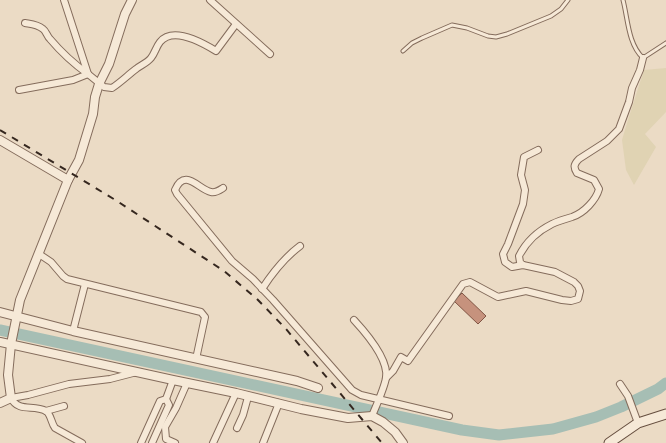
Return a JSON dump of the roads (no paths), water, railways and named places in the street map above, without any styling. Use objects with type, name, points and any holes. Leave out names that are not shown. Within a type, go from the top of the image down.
[{"type":"main road","points":[[609,443],[638,423],[666,414]]},
{"type":"street","points":[[64,0],[88,74]]},
{"type":"street","points":[[64,406],[46,411],[14,404],[11,398],[8,375],[11,341],[20,300],[68,180],[78,160],[93,114],[95,97],[99,84],[109,64],[125,14],[132,0]]},
{"type":"street","points":[[210,0],[270,54]]},
{"type":"street","points":[[25,23],[36,24],[44,30],[49,38],[76,66],[99,84],[104,87],[112,88],[150,59],[161,41],[170,36],[200,41],[216,51],[236,24]]},
{"type":"street","points":[[523,265],[520,262],[519,256],[528,242],[536,234],[552,224],[577,215],[593,201],[599,189],[594,180],[577,173],[574,166],[579,159],[607,141],[618,129],[629,102],[632,88],[640,70],[643,58]]},
{"type":"street","points":[[19,90],[73,80],[88,74]]},
{"type":"street","points":[[0,140],[68,180]]},
{"type":"street","points":[[372,414],[386,378],[393,371],[402,357],[408,361],[463,284],[470,282],[498,297],[526,291],[571,301],[578,299],[580,295],[578,286],[568,278],[555,272],[523,265],[512,267],[505,262],[503,254],[523,204],[525,190],[522,175],[524,158],[538,150]]},
{"type":"street","points":[[223,188],[219,191],[212,192],[190,180],[183,180],[176,186],[175,190],[232,261],[262,289],[352,390],[361,395],[378,400],[449,416]]},
{"type":"street","points":[[262,289],[271,274],[300,246]]},
{"type":"street","points":[[38,254],[51,262],[67,279],[201,312],[205,317],[196,359]]},
{"type":"street","points":[[73,331],[85,284]]},
{"type":"street","points":[[0,312],[16,318],[318,388]]},
{"type":"street","points":[[354,320],[376,346],[381,356],[386,378]]},
{"type":"street","points":[[0,342],[11,341],[173,380],[348,418],[372,414],[395,432],[403,443]]},
{"type":"street","points":[[0,403],[11,398],[70,384],[110,379],[138,372]]},
{"type":"street","points":[[152,443],[169,405],[166,399],[173,380]]},
{"type":"street","points":[[175,443],[166,438],[165,427],[176,408],[187,383]]},
{"type":"street","points":[[620,384],[628,396],[633,413],[638,423]]},
{"type":"street","points":[[214,443],[236,393]]},
{"type":"street","points":[[237,428],[248,397]]},
{"type":"street","points":[[141,443],[160,401],[166,399]]},
{"type":"street","points":[[263,443],[279,403]]},
{"type":"street","points":[[46,411],[55,428],[82,443]]},
{"type":"lane","points":[[403,50],[412,43],[452,25],[467,28],[488,36],[496,37],[507,34],[551,16],[561,9],[568,0]]},
{"type":"lane","points":[[623,0],[632,41],[638,53],[643,58],[666,43]]},
{"type":"waterway","points":[[0,330],[462,430],[499,435],[553,429],[596,417],[621,407],[658,389],[666,383]]},
{"type":"railway","points":[[0,130],[117,201],[224,271],[257,299],[286,329],[382,443]]}]
